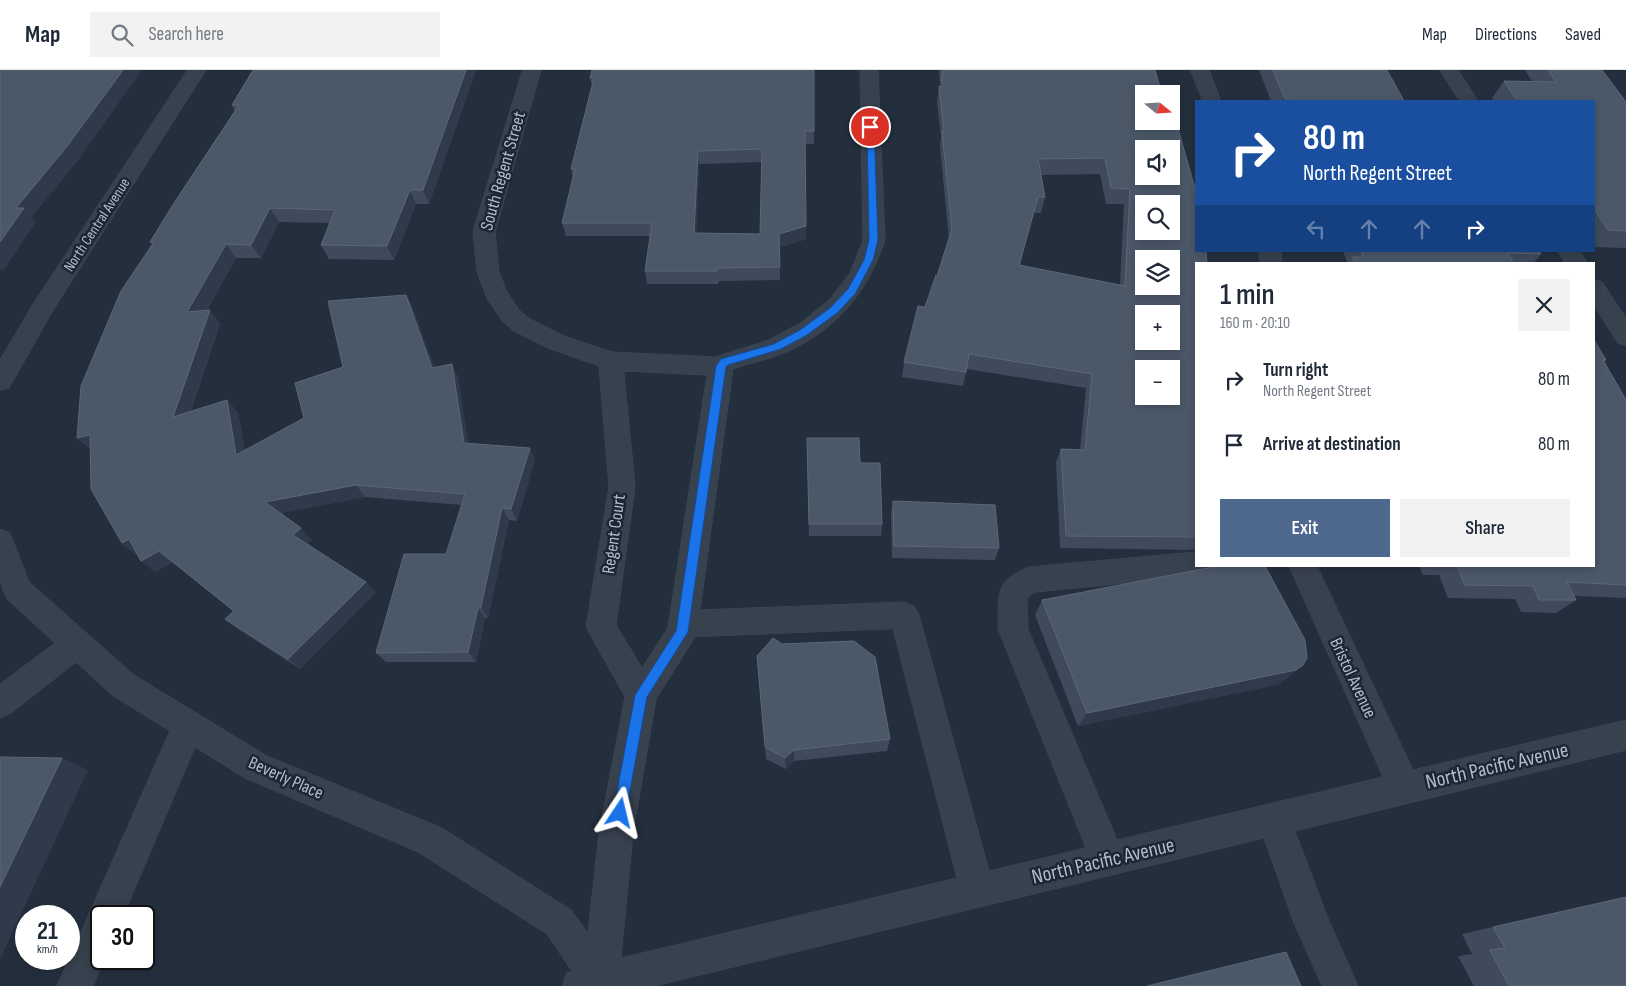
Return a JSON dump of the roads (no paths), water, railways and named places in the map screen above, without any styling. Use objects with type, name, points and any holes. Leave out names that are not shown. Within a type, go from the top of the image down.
[{"type":"street","name":"North Central Avenue","points":[[0,381],[44,307],[197,70]]},
{"type":"street","name":"South Regent Street","points":[[532,70],[484,232],[488,272],[496,294],[511,316],[522,325],[556,342],[611,362],[721,366]]},
{"type":"street","points":[[594,984],[616,833],[641,695],[682,632],[721,366],[725,362],[777,346],[811,327],[833,311],[852,292],[868,260],[874,240],[869,70]]},
{"type":"street","points":[[1200,70],[1212,100]]},
{"type":"street","points":[[1448,70],[1468,100]]},
{"type":"street","points":[[1595,290],[1626,337]]},
{"type":"street","name":"Regent Court","points":[[611,362],[622,487],[600,627],[641,695]]},
{"type":"street","name":"Beverly Place","points":[[0,541],[17,590],[123,685],[256,767],[430,840],[559,922],[594,984]]},
{"type":"street","points":[[1108,860],[1013,629],[1013,592],[1029,580],[1195,564]]},
{"type":"street","name":"Bristol Avenue","points":[[1304,567],[1404,788]]},
{"type":"street","points":[[683,624],[904,615],[977,891]]},
{"type":"street","points":[[0,703],[77,643]]},
{"type":"street","points":[[111,905],[188,726]]},
{"type":"street","name":"North Pacific Avenue","points":[[594,984],[1626,735]]},
{"type":"street","points":[[1274,820],[1312,923],[1340,986]]},
{"type":"street","points":[[75,986],[90,951]]}]
